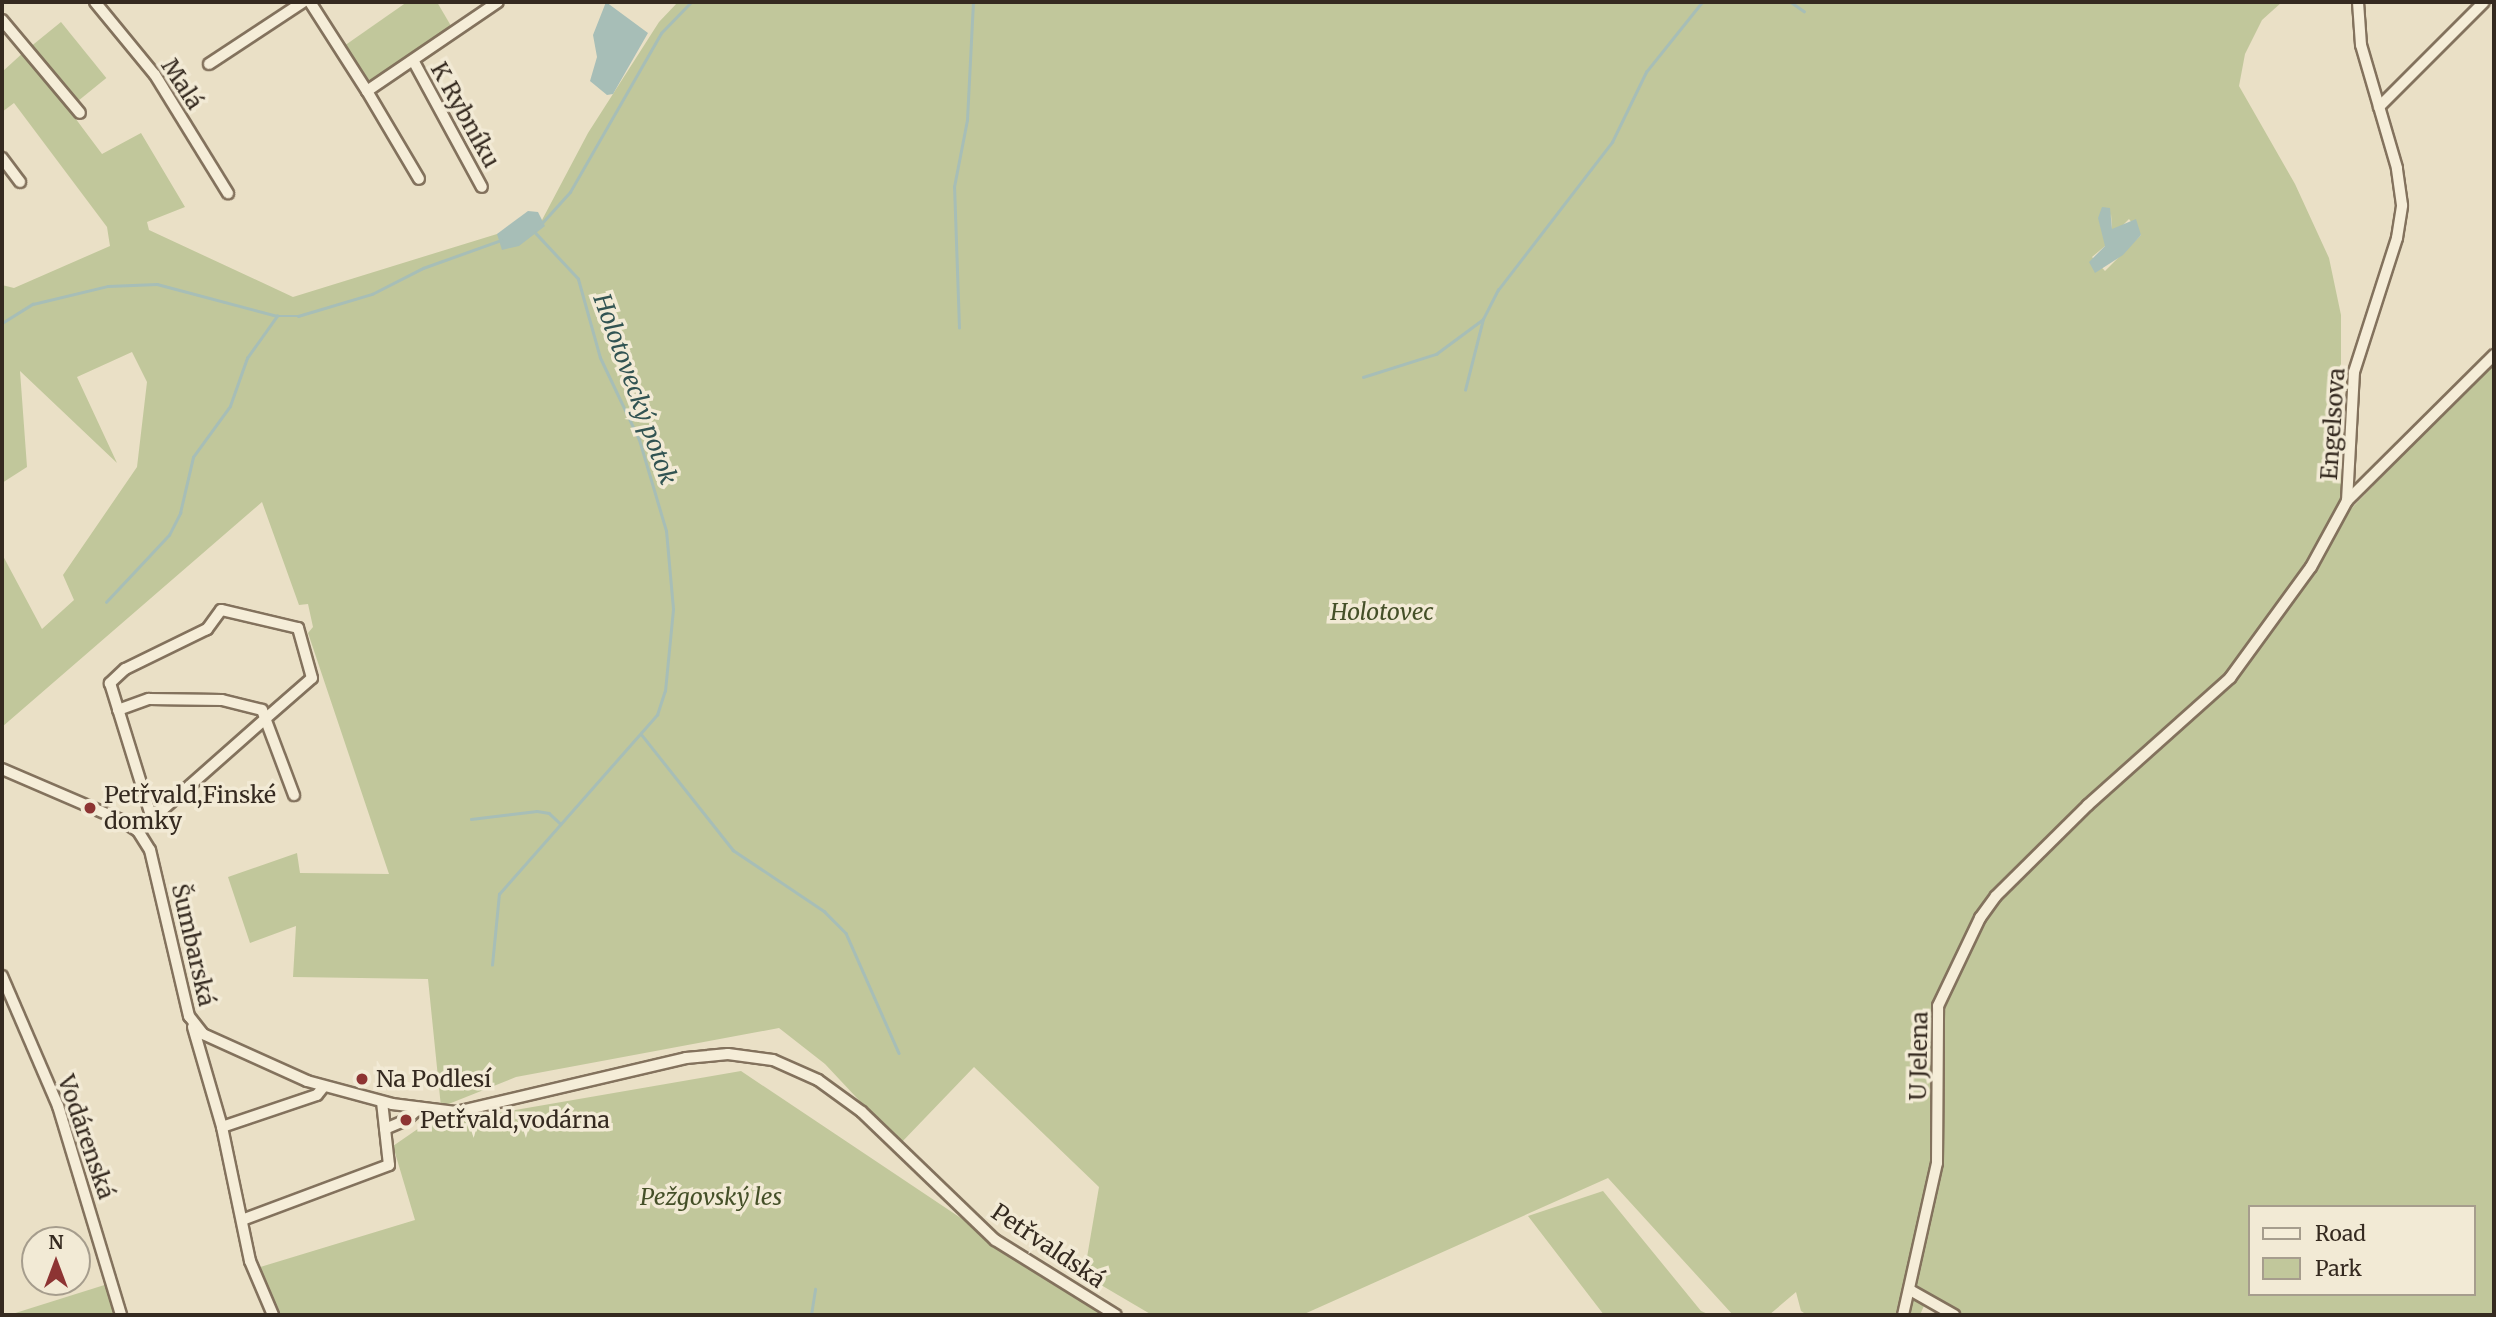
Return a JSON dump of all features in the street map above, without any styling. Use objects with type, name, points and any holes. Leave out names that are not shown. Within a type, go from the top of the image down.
[{"type":"street","name":"Malá","points":[[95,2],[155,75],[228,193]]},
{"type":"street","points":[[209,64],[303,2]]},
{"type":"street","points":[[310,2],[419,179]]},
{"type":"street","points":[[367,91],[414,62],[498,2]]},
{"type":"street","name":"Engelsova","points":[[2088,805],[2230,678],[2311,567],[2347,501],[2354,372],[2397,238],[2402,205],[2361,45],[2358,2]]},
{"type":"street","points":[[2379,107],[2484,2]]},
{"type":"street","points":[[2,20],[79,113]]},
{"type":"street","name":"K Rybníku","points":[[414,62],[482,187]]},
{"type":"street","points":[[2,158],[20,182]]},
{"type":"street","points":[[2347,501],[2494,355]]},
{"type":"street","points":[[2,769],[123,821],[138,831],[152,819],[265,719],[312,678],[298,628],[222,610],[208,629],[125,669],[110,683],[152,819]]},
{"type":"street","points":[[118,710],[149,699],[222,700],[262,710],[295,795]]},
{"type":"street","name":"U Jelena","points":[[1903,1315],[1937,1163],[1936,1017],[1941,994],[1996,896],[2088,805]]},
{"type":"street","name":"Šumbarská","points":[[138,831],[150,850],[193,1027],[324,1086],[382,1102],[456,1112]]},
{"type":"street","name":"Vodárenská","points":[[2,976],[58,1105],[121,1315]]},
{"type":"street","points":[[193,1027],[222,1127],[250,1261],[273,1315]]},
{"type":"street","name":"Petřvaldská","points":[[456,1112],[686,1058],[727,1054],[773,1060],[818,1080],[900,1148],[995,1240],[1116,1315]]},
{"type":"street","points":[[222,1127],[317,1095],[324,1086]]},
{"type":"street","points":[[242,1220],[389,1165],[382,1102]]},
{"type":"street","points":[[385,1129],[406,1120],[419,1108]]},
{"type":"street","points":[[1910,1290],[1954,1315]]},
{"type":"green space","points":[[407,2],[437,2],[454,31],[378,81],[365,81],[344,46]]},
{"type":"green space","name":"Holotovec","points":[[678,2],[2282,2],[2262,20],[2245,54],[2239,86],[2295,184],[2329,258],[2341,315],[2341,517],[2298,584],[2305,586],[2342,518],[2494,362],[2494,1315],[1958,1315],[1929,1294],[1920,1315],[1807,1315],[1801,1311],[1796,1292],[1769,1315],[1733,1315],[1608,1178],[1302,1315],[1152,1315],[1084,1275],[1099,1187],[974,1067],[900,1144],[825,1064],[779,1028],[516,1077],[441,1107],[428,979],[293,977],[296,926],[250,943],[228,877],[297,853],[300,873],[389,874],[308,633],[313,627],[308,604],[299,605],[262,502],[2,727],[2,554],[42,629],[74,600],[63,575],[137,467],[147,382],[132,352],[77,377],[117,463],[20,371],[27,467],[2,483],[2,285],[14,288],[110,246],[107,227],[14,103],[2,112],[2,72],[25,51],[102,154],[141,133],[185,207],[147,222],[149,230],[293,297],[542,220],[588,133],[659,22]],"holes":[[[2111,214],[2112,229],[2119,229],[2129,219],[2141,235],[2105,271],[2092,257],[2105,246]]]},
{"type":"green space","points":[[61,22],[106,78],[75,103],[30,47]]},
{"type":"green space","name":"Pežgovský les","points":[[741,1071],[1106,1315],[266,1315],[257,1268],[415,1220],[393,1146],[422,1126]]},
{"type":"green space","points":[[1603,1191],[1701,1311],[1710,1315],[1604,1315],[1528,1216]]},
{"type":"green space","points":[[114,1282],[124,1315],[9,1315],[69,1296],[91,1296],[91,1289]]},
{"type":"water","points":[[606,2],[648,33],[613,94],[607,95],[590,81],[597,57],[593,35]]},
{"type":"water","points":[[2102,207],[2110,208],[2112,229],[2136,219],[2141,235],[2123,255],[2095,273],[2089,262],[2105,246],[2098,218]]},
{"type":"water","points":[[528,211],[538,212],[545,226],[519,246],[502,250],[497,234]]},
{"type":"waterway","name":"Holotovecký potok","points":[[541,224],[570,192],[661,33],[691,2]]},
{"type":"waterway","points":[[959,328],[954,187],[967,120],[973,2]]},
{"type":"waterway","points":[[1465,390],[1483,319],[1498,290],[1612,142],[1646,72],[1702,2]]},
{"type":"waterway","points":[[1791,2],[1804,11]]},
{"type":"waterway","name":"Holotovecký potok","points":[[492,965],[499,894],[657,715],[665,691],[673,609],[666,531],[639,440],[600,358],[578,279],[536,234]]},
{"type":"waterway","points":[[2,323],[33,304],[108,286],[157,284],[277,316],[298,316],[372,294],[423,268],[501,240]]},
{"type":"waterway","points":[[106,602],[169,535],[180,513],[193,457],[230,406],[247,358],[277,316]]},
{"type":"waterway","points":[[1363,377],[1436,354],[1482,320]]},
{"type":"waterway","points":[[642,735],[733,850],[824,911],[846,933],[899,1053]]},
{"type":"waterway","points":[[471,819],[537,811],[549,813],[561,824]]},
{"type":"waterway","points":[[811,1315],[815,1289]]},
{"type":"place","name":"Petřvald,Finské domky","points":[[90,808]]},
{"type":"place","name":"Na Podlesí","points":[[362,1079]]},
{"type":"place","name":"Petřvald,vodárna","points":[[406,1120]]}]
